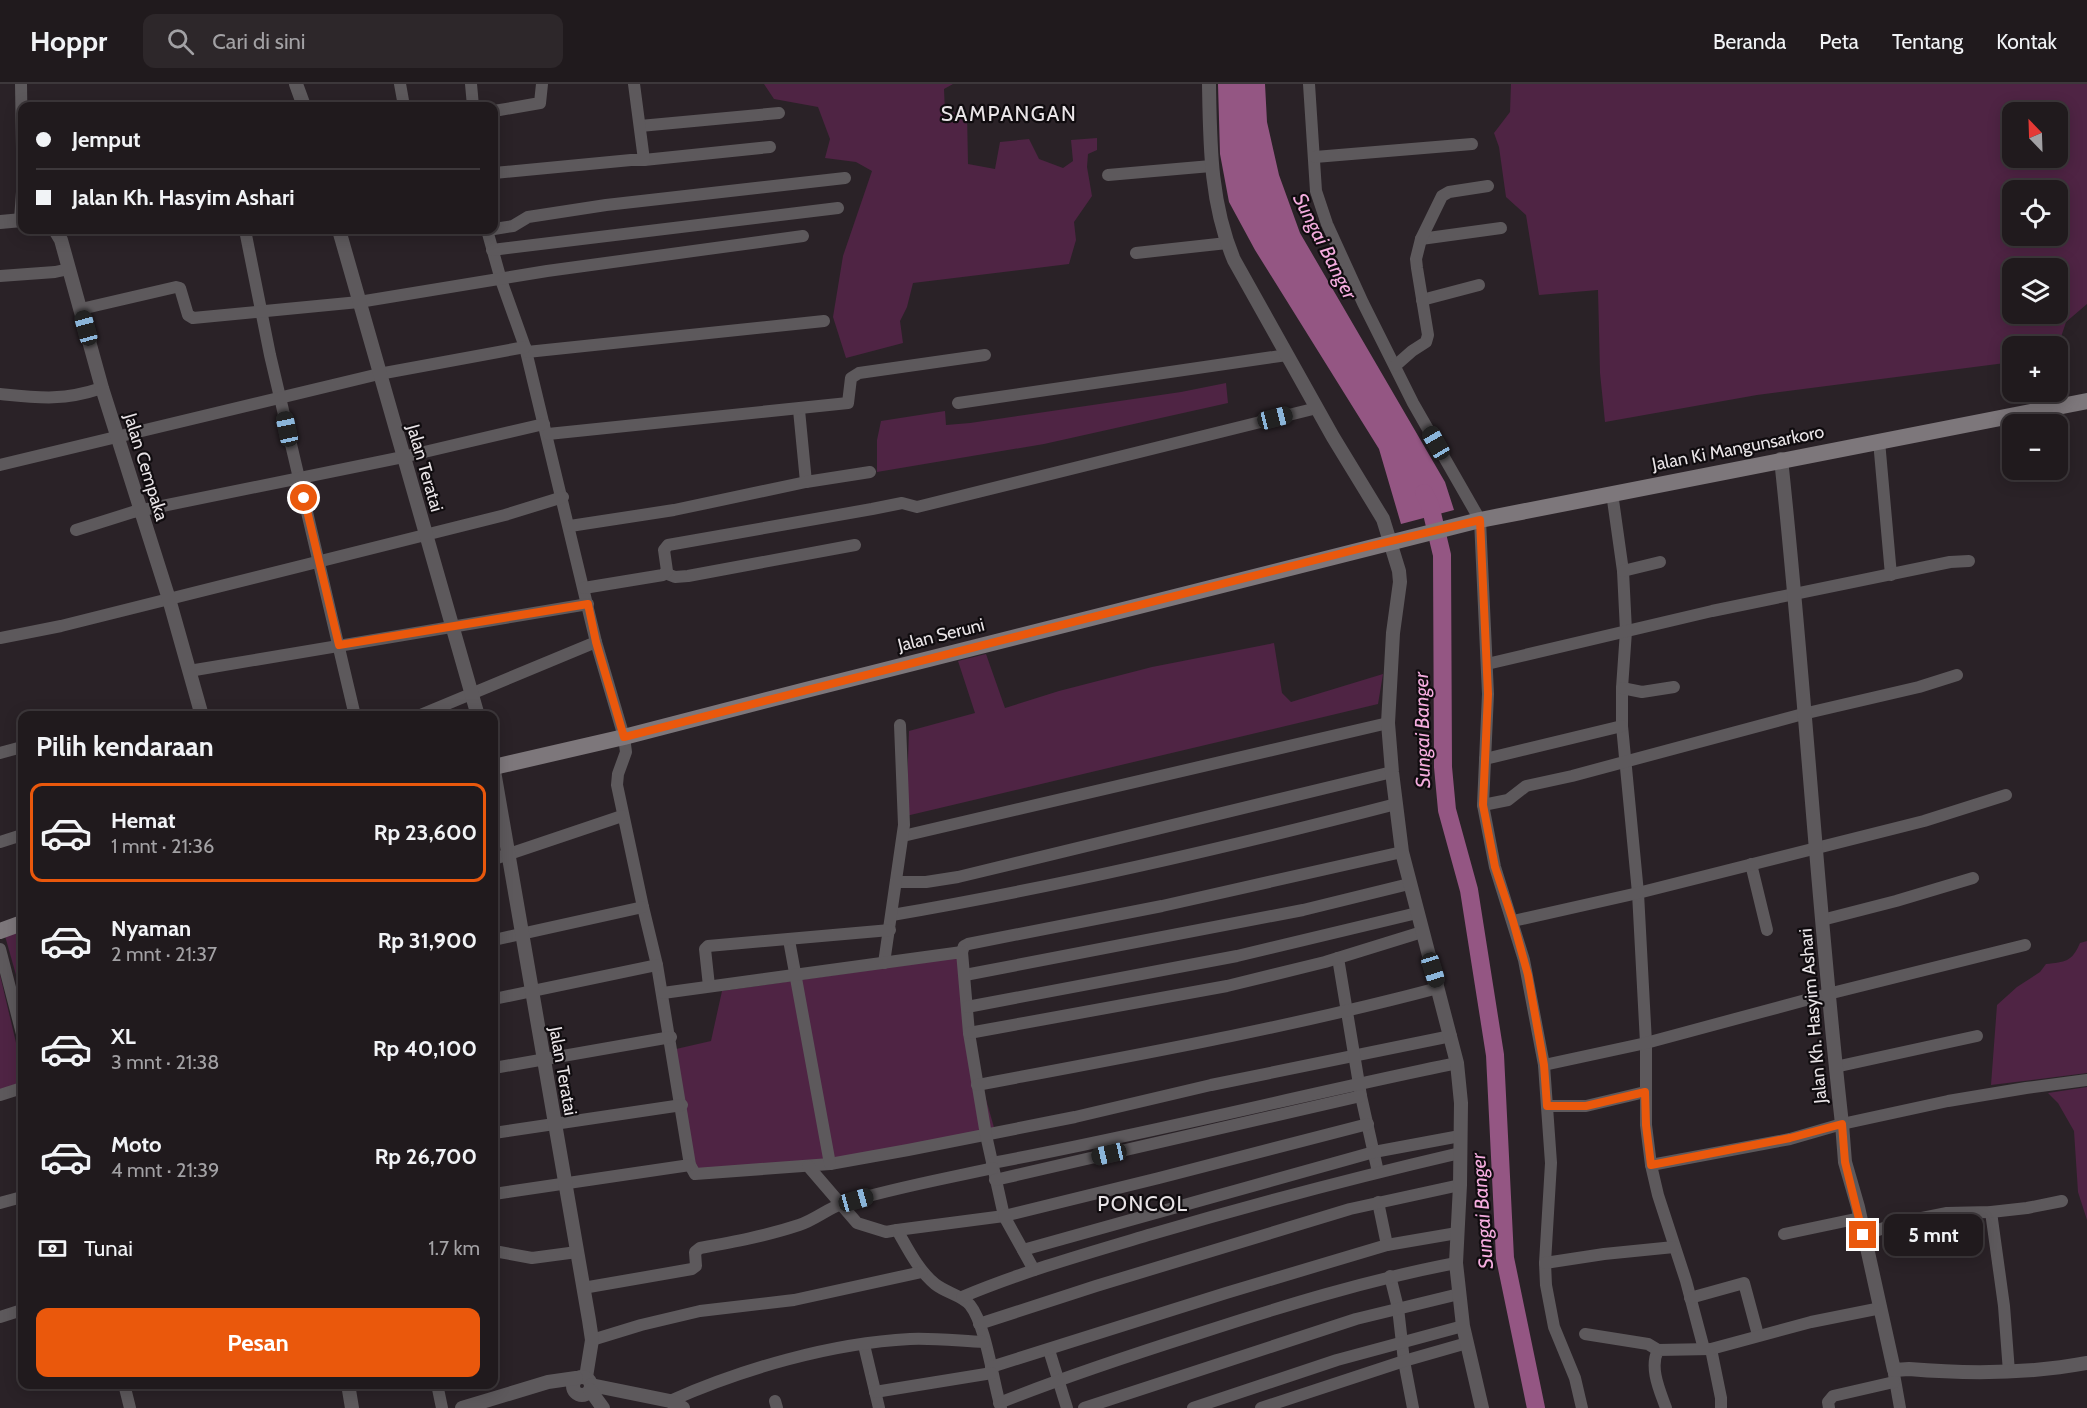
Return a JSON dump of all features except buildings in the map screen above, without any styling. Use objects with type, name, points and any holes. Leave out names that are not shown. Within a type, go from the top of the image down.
[{"type":"main road","name":"Jalan Ki Mangunsarkoro","points":[[1393,540],[1476,520],[2075,403]]},
{"type":"main road","name":"Jalan Seruni","points":[[498,768],[1393,540]]},
{"type":"main road","points":[[0,931],[18,924]]},
{"type":"street","points":[[21,84],[21,102]]},
{"type":"street","points":[[296,84],[303,102]]},
{"type":"street","points":[[400,84],[403,102]]},
{"type":"street","points":[[471,84],[473,102]]},
{"type":"street","points":[[498,110],[540,103],[542,84]]},
{"type":"street","points":[[634,84],[644,160]]},
{"type":"street","points":[[1209,84],[1211,166],[1219,214],[1227,243],[1234,260],[1287,355],[1393,540],[1400,582],[1393,633],[1388,723],[1392,772],[1402,852],[1409,884],[1451,1036],[1456,1063],[1461,1103],[1456,1263],[1463,1326],[1482,1408]]},
{"type":"street","points":[[1309,84],[1316,190],[1327,224],[1413,403],[1476,520],[1488,694],[1483,805],[1495,867],[1529,980],[1544,1065],[1551,1163],[1545,1263],[1546,1284],[1554,1327],[1575,1378],[1582,1408]]},
{"type":"street","points":[[640,126],[779,113]]},
{"type":"street","points":[[1315,157],[1472,144]]},
{"type":"street","points":[[498,173],[770,147]]},
{"type":"street","points":[[1107,174],[1211,166]]},
{"type":"street","points":[[498,228],[513,226],[528,217],[584,208],[845,178]]},
{"type":"street","points":[[1395,366],[1426,342],[1428,335],[1416,259],[1421,239],[1442,196],[1449,192],[1488,186]]},
{"type":"street","points":[[492,250],[838,208]]},
{"type":"street","points":[[0,222],[18,220]]},
{"type":"street","points":[[1421,239],[1501,228]]},
{"type":"street","name":"Jalan Cempaka","points":[[57,234],[61,240],[61,270],[81,309],[95,390],[162,600],[189,671],[198,711]]},
{"type":"street","points":[[246,234],[261,311],[354,711]]},
{"type":"street","name":"Jalan Teratai","points":[[340,234],[477,711]]},
{"type":"street","points":[[488,234],[501,280],[526,349],[596,642],[624,737],[626,752],[617,783],[622,816],[663,993],[690,1165],[697,1174],[830,1164],[986,1135],[1211,1085],[1451,1036]]},
{"type":"street","points":[[81,309],[176,287],[180,288],[190,317],[359,302],[547,271],[803,236]]},
{"type":"street","points":[[1136,253],[1227,243]]},
{"type":"street","points":[[0,276],[61,270]]},
{"type":"street","points":[[1422,300],[1479,285]]},
{"type":"street","points":[[0,465],[379,374],[526,349],[824,321]]},
{"type":"street","points":[[76,530],[134,512],[546,429],[799,410],[848,403],[851,378],[860,373],[985,355]]},
{"type":"street","points":[[958,403],[1287,355]]},
{"type":"street","points":[[0,394],[33,399],[70,397],[95,390]]},
{"type":"street","points":[[665,573],[664,550],[668,545],[902,502],[917,507],[1317,408]]},
{"type":"street","points":[[799,410],[806,482]]},
{"type":"street","points":[[1880,441],[1891,575]]},
{"type":"street","name":"Jalan Kh. Hasyim Ashari","points":[[1781,459],[1845,1162],[1881,1308],[1894,1376]]},
{"type":"street","points":[[570,526],[674,510],[806,482],[870,472]]},
{"type":"street","points":[[1612,493],[1623,571],[1626,631],[1622,726],[1638,893],[1646,1043],[1646,1125],[1651,1165],[1674,1247],[1708,1349],[1720,1391],[1721,1408]]},
{"type":"street","points":[[0,638],[426,535],[505,515],[563,497]]},
{"type":"street","points":[[665,573],[675,577],[688,576],[855,545]]},
{"type":"street","points":[[1487,664],[1795,593],[1950,562],[1969,561]]},
{"type":"street","points":[[1623,571],[1660,562]]},
{"type":"street","points":[[584,588],[660,576],[665,573]]},
{"type":"street","points":[[189,671],[588,604]]},
{"type":"street","points":[[430,711],[596,642]]},
{"type":"street","points":[[1483,805],[1508,800],[1526,786],[1803,714],[1919,687],[1957,675]]},
{"type":"street","points":[[1625,689],[1642,692],[1674,687]]},
{"type":"street","points":[[903,836],[1388,723]]},
{"type":"street","points":[[884,963],[903,836],[900,725]]},
{"type":"street","points":[[1485,759],[1622,726]]},
{"type":"street","points":[[0,753],[18,748]]},
{"type":"street","points":[[896,882],[926,882],[957,877],[1392,772]]},
{"type":"street","name":"Jalan Teratai","points":[[498,794],[592,1340],[584,1389]]},
{"type":"street","points":[[1513,921],[1638,893],[1924,820],[2006,795]]},
{"type":"street","points":[[892,915],[1050,884],[1297,830],[1396,804]]},
{"type":"street","points":[[498,858],[622,816]]},
{"type":"street","points":[[0,843],[18,836]]},
{"type":"street","points":[[1034,1270],[1004,1216],[993,1170],[969,1033],[962,952],[964,946],[1194,899],[1402,852]]},
{"type":"street","points":[[1751,864],[1767,930]]},
{"type":"street","points":[[1822,920],[1973,878]]},
{"type":"street","points":[[965,975],[1303,910],[1409,884]]},
{"type":"street","points":[[498,939],[597,919],[643,907]]},
{"type":"street","points":[[967,1007],[1237,956],[1417,914]]},
{"type":"street","points":[[709,986],[706,947],[890,930]]},
{"type":"street","points":[[969,1033],[1227,986],[1338,958],[1422,932]]},
{"type":"street","points":[[789,940],[816,1077],[830,1164]]},
{"type":"street","points":[[1544,1065],[1646,1043],[1828,994],[2025,945]]},
{"type":"street","points":[[0,949],[18,1019]]},
{"type":"street","points":[[663,993],[962,952]]},
{"type":"street","points":[[1338,958],[1361,1096],[1378,1172]]},
{"type":"street","points":[[498,998],[657,965]]},
{"type":"street","points":[[978,1084],[1126,1057],[1347,1010],[1438,988]]},
{"type":"street","points":[[1836,1067],[1977,1036]]},
{"type":"street","points":[[498,1067],[671,1037]]},
{"type":"street","points":[[993,1170],[1359,1083],[1456,1063]]},
{"type":"street","points":[[1651,1165],[1790,1138],[1842,1124],[1982,1095],[2087,1080]]},
{"type":"street","points":[[0,1095],[18,1089]]},
{"type":"street","points":[[1547,1106],[1586,1106],[1645,1092]]},
{"type":"street","points":[[583,1288],[692,1269],[696,1266],[697,1249],[751,1239],[798,1225],[815,1219],[841,1204],[872,1195],[1361,1096]]},
{"type":"street","points":[[498,1132],[682,1105]]},
{"type":"street","points":[[808,1166],[853,1220],[863,1226],[886,1232],[1004,1216],[1368,1124]]},
{"type":"street","points":[[1023,1250],[1374,1152],[1460,1136]]},
{"type":"street","points":[[962,1297],[1034,1270],[1185,1224],[1378,1172],[1460,1153]]},
{"type":"street","points":[[498,1193],[690,1165]]},
{"type":"street","points":[[979,1324],[1178,1260],[1378,1202],[1460,1185]]},
{"type":"street","points":[[0,1203],[18,1198]]},
{"type":"street","points":[[1863,1235],[1902,1222],[1940,1214],[1963,1211],[1991,1212],[2062,1201]]},
{"type":"street","points":[[1378,1202],[1387,1245]]},
{"type":"street","points":[[1991,1212],[2001,1285],[2008,1372]]},
{"type":"street","points":[[1784,1234],[1860,1218]]},
{"type":"street","points":[[897,1230],[922,1272],[948,1293],[962,1297],[973,1310],[992,1370],[1000,1406],[1058,1381],[1260,1313],[1390,1276],[1456,1263]]},
{"type":"street","points":[[875,1392],[992,1370],[1226,1293],[1387,1245],[1457,1233]]},
{"type":"street","points":[[1545,1263],[1674,1247]]},
{"type":"street","points":[[498,1252],[532,1257],[577,1252]]},
{"type":"street","points":[[592,1340],[700,1311],[794,1300],[922,1272]]},
{"type":"street","points":[[1390,1276],[1398,1308],[1404,1361],[1413,1408]]},
{"type":"street","points":[[1690,1298],[1744,1284],[1758,1335]]},
{"type":"street","points":[[1084,1408],[1317,1331],[1398,1308],[1459,1294]]},
{"type":"street","points":[[1585,1334],[1648,1344],[1658,1350],[1708,1349],[1811,1322],[1881,1308]]},
{"type":"street","points":[[0,1317],[18,1311]]},
{"type":"street","points":[[1193,1408],[1337,1360],[1463,1326]]},
{"type":"street","points":[[670,1401],[786,1359],[911,1339],[984,1342]]},
{"type":"street","points":[[1261,1408],[1467,1343]]},
{"type":"street","points":[[864,1345],[879,1408]]},
{"type":"street","points":[[1048,1350],[1067,1408]]},
{"type":"street","points":[[1658,1350],[1654,1363],[1659,1389],[1666,1408]]},
{"type":"street","points":[[1829,1408],[1829,1398],[1909,1369],[2040,1371],[2087,1363]]},
{"type":"street","points":[[1894,1376],[1900,1408]]},
{"type":"street","points":[[462,1408],[562,1378],[584,1389],[603,1408]]},
{"type":"street","points":[[125,1389],[130,1408]]},
{"type":"street","points":[[349,1389],[352,1408]]},
{"type":"street","points":[[438,1389],[442,1408]]},
{"type":"street","points":[[584,1389],[670,1401],[683,1408]]},
{"type":"shaded area","points":[[764,84],[953,84],[944,89],[945,113],[967,112],[968,164],[995,169],[1000,142],[1029,139],[1039,159],[1063,168],[1073,161],[1071,140],[1097,138],[1097,150],[1088,154],[1087,167],[1092,196],[1074,222],[1076,240],[1069,264],[913,283],[907,307],[900,321],[903,343],[846,358],[833,317],[843,256],[872,171],[856,162],[825,158],[830,139],[818,107],[774,99]]},
{"type":"shaded area","points":[[1218,84],[1265,84],[1267,122],[1279,175],[1300,233],[1445,482],[1454,510],[1401,524],[1379,449],[1255,250],[1229,202],[1220,154]]},
{"type":"shaded area","points":[[1511,84],[2087,84],[2087,304],[2068,320],[2068,258],[2002,258],[2002,324],[2065,324],[2061,336],[2002,336],[2002,363],[1757,395],[1605,422],[1600,373],[1598,290],[1539,295],[1526,215],[1506,197],[1499,147],[1494,133],[1510,112]]},
{"type":"shaded area","points":[[1226,383],[1228,403],[1044,444],[877,472],[877,440],[881,421],[945,411],[946,425],[970,423],[1181,392]]},
{"type":"shaded area","points":[[1274,643],[1282,693],[1291,702],[1383,674],[1378,704],[906,816],[909,731],[975,713],[958,661],[986,654],[1005,708],[1059,691],[1152,667]]},
{"type":"shaded area","points":[[18,931],[18,982],[5,936]]},
{"type":"shaded area","points":[[2087,941],[2087,1073],[1991,1085],[1997,1005],[2017,987],[2040,972],[2046,964],[2067,960],[2074,954],[2080,943]]},
{"type":"shaded area","points":[[963,957],[967,1033],[995,1131],[841,1162],[695,1174],[676,1049],[711,1041],[722,991]]},
{"type":"shaded area","points":[[0,975],[18,1051],[18,1090],[0,1095]]},
{"type":"shaded area","points":[[2087,1087],[2087,1220],[2078,1192],[2074,1131],[2058,1103],[2048,1093]]},
{"type":"waterway","name":"Sungai Banger","points":[[1424,493],[1430,505],[1442,555],[1443,767],[1447,810],[1469,890],[1495,1055],[1505,1258],[1536,1408]]},
{"type":"district","name":"SAMPANGAN","points":[[1009,113]]},
{"type":"district","name":"PONCOL","points":[[1143,1203]]},
{"type":"route","points":[[304,498],[339,645],[588,604],[596,642],[624,737],[1366,547],[1480,520],[1488,694],[1483,805],[1495,867],[1528,975],[1544,1065],[1547,1106],[1586,1106],[1645,1092],[1651,1165],[1790,1138],[1842,1124],[1845,1162],[1858,1207],[1863,1235]]}]
